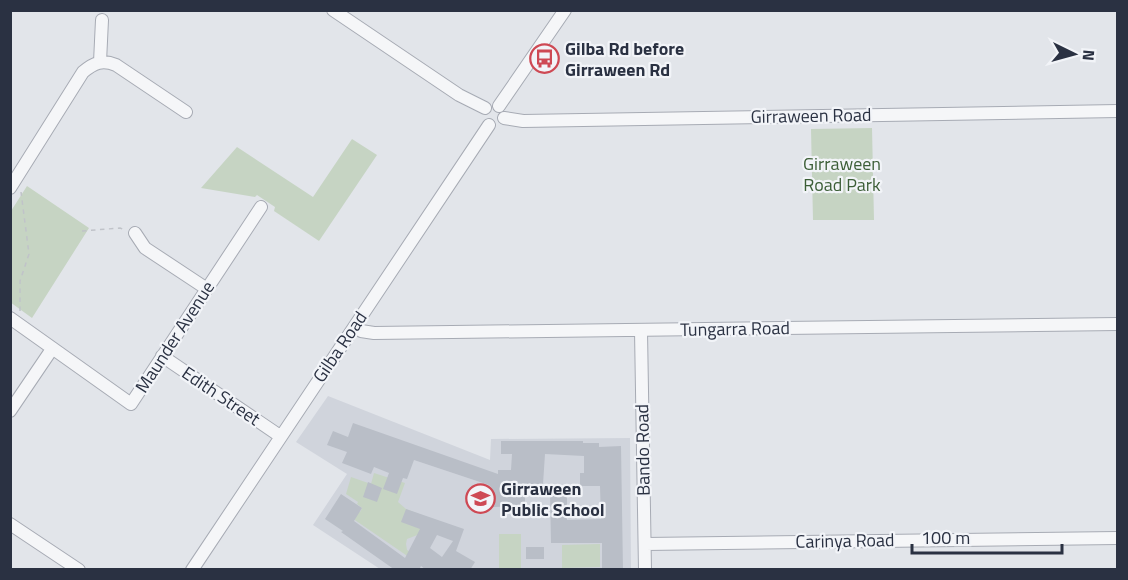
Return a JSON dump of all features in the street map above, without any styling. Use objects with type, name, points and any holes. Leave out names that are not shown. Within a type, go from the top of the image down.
[{"type":"street","points":[[333,10],[459,94],[486,108],[494,105],[502,112]]},
{"type":"street","points":[[486,108],[483,117],[489,125],[498,125],[502,112],[565,10]]},
{"type":"street","points":[[100,62],[102,20]]},
{"type":"street","points":[[10,188],[83,72],[92,64],[100,62],[116,65],[186,112]]},
{"type":"street","name":"Girraween Road","points":[[502,112],[523,120],[1118,111]]},
{"type":"street","name":"Gilba Road","points":[[192,570],[489,125]]},
{"type":"street","name":"Maunder Avenue","points":[[13,312],[52,349],[131,404],[261,207]]},
{"type":"street","points":[[135,233],[145,248],[207,289]]},
{"type":"street","name":"Tungarra Road","points":[[355,326],[361,331],[374,333],[1118,324]]},
{"type":"street","name":"Bando Road","points":[[641,331],[645,570]]},
{"type":"street","points":[[10,411],[52,349]]},
{"type":"street","name":"Edith Street","points":[[162,356],[280,436]]},
{"type":"street","points":[[10,524],[79,570]]},
{"type":"street","name":"Carinya Road","points":[[645,544],[1118,538]]},
{"type":"path","points":[[13,312],[20,311],[20,281],[29,254],[18,176]]},
{"type":"path","points":[[82,231],[120,228],[135,233]]},
{"type":"shaded area","name":"Girraween Public School","points":[[328,396],[490,460],[491,439],[630,438],[631,569],[380,569],[313,525],[347,474],[296,442]]},
{"type":"green space","name":"Girraween Road Park","points":[[872,128],[874,220],[813,220],[811,129]]},
{"type":"green space","points":[[352,139],[377,155],[319,241],[274,211],[275,207],[257,195],[255,197],[201,188],[237,147],[313,197]]},
{"type":"green space","points":[[27,186],[89,228],[32,318],[10,302],[11,211]]},
{"type":"green space","points":[[374,473],[405,483],[398,502],[406,509],[435,520],[420,534],[407,539],[407,550],[424,559],[419,564],[349,516],[354,509],[360,512],[362,508],[357,504],[358,502],[346,494],[351,477],[371,484]]},
{"type":"green space","points":[[499,534],[521,534],[521,569],[499,569]]},
{"type":"green space","points":[[600,544],[600,567],[562,568],[562,545]]},
{"type":"building","points":[[353,423],[498,474],[498,470],[511,470],[512,454],[501,454],[501,441],[583,441],[583,443],[599,443],[599,447],[621,446],[623,570],[602,570],[602,543],[551,543],[550,492],[567,492],[567,520],[601,519],[600,486],[580,486],[580,473],[584,473],[584,456],[545,454],[543,484],[525,484],[525,506],[493,507],[492,488],[489,485],[414,460],[407,479],[403,478],[397,494],[383,489],[389,473],[374,467],[371,474],[342,463],[347,452],[327,445],[333,431],[348,437]]},
{"type":"building","points":[[368,482],[382,488],[377,502],[363,497]]},
{"type":"building","points":[[341,494],[362,508],[354,521],[405,558],[420,529],[401,522],[406,509],[464,529],[456,551],[475,562],[470,570],[426,570],[421,566],[419,570],[395,570],[325,519]],"holes":[[[437,535],[453,541],[442,557],[430,548]]]},
{"type":"building","points":[[526,547],[544,547],[544,559],[526,559]]},
{"type":"place","name":"Gilba Rd before Girraween Rd","points":[[544,59]]},
{"type":"place","name":"Girraween Public School","points":[[480,499]]}]
